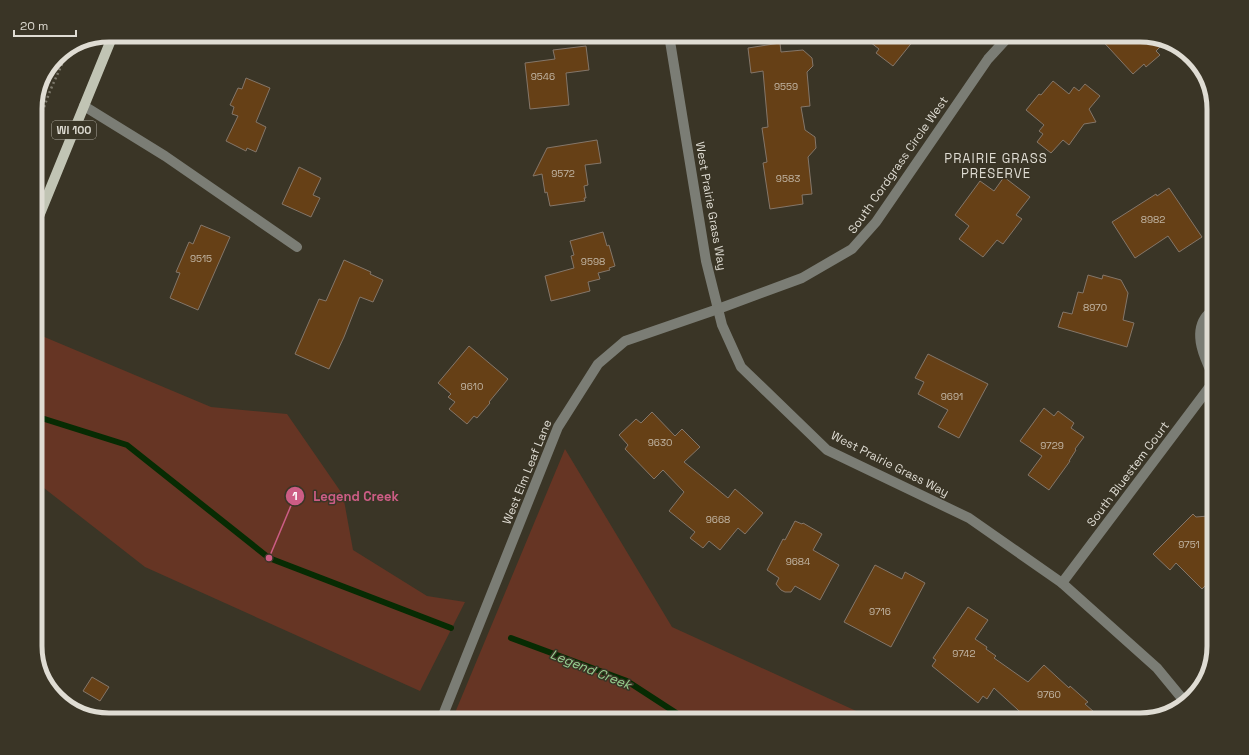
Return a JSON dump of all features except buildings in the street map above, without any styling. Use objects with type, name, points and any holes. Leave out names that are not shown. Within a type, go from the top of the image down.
[{"type":"main road","name":"WI 100","points":[[42,209],[110,42]]},
{"type":"street","name":"West Prairie Grass Way","points":[[670,42],[706,262],[722,325],[741,366],[827,450],[969,518],[1062,583],[1157,668],[1182,698]]},
{"type":"street","name":"South Cordgrass Circle West","points":[[718,309],[802,278],[852,249],[876,222],[988,59],[1004,42]]},
{"type":"street","points":[[84,106],[165,156],[297,247]]},
{"type":"street","name":"West Elm Leaf Lane","points":[[444,713],[558,427],[598,364],[624,341],[718,309]]},
{"type":"street","name":"South Bluestem Court","points":[[1207,316],[1200,328],[1200,342],[1207,360]]},
{"type":"street","name":"South Bluestem Court","points":[[1062,583],[1207,388]]},
{"type":"path","points":[[42,114],[63,61]]},
{"type":"shaded area","points":[[42,336],[211,407],[287,414],[343,495],[353,550],[427,596],[465,602],[420,691],[145,567],[42,486]]},
{"type":"shaded area","points":[[565,449],[672,627],[861,713],[455,713]]},
{"type":"waterway","name":"Legend Creek","points":[[42,418],[127,445],[269,558],[451,628]]},
{"type":"waterway","name":"Legend Creek","points":[[511,638],[627,681],[676,713]]},
{"type":"place","name":"Legend Creek","points":[[269,558]]},
{"type":"district","name":"PRAIRIE GRASS PRESERVE","points":[[996,166]]}]
